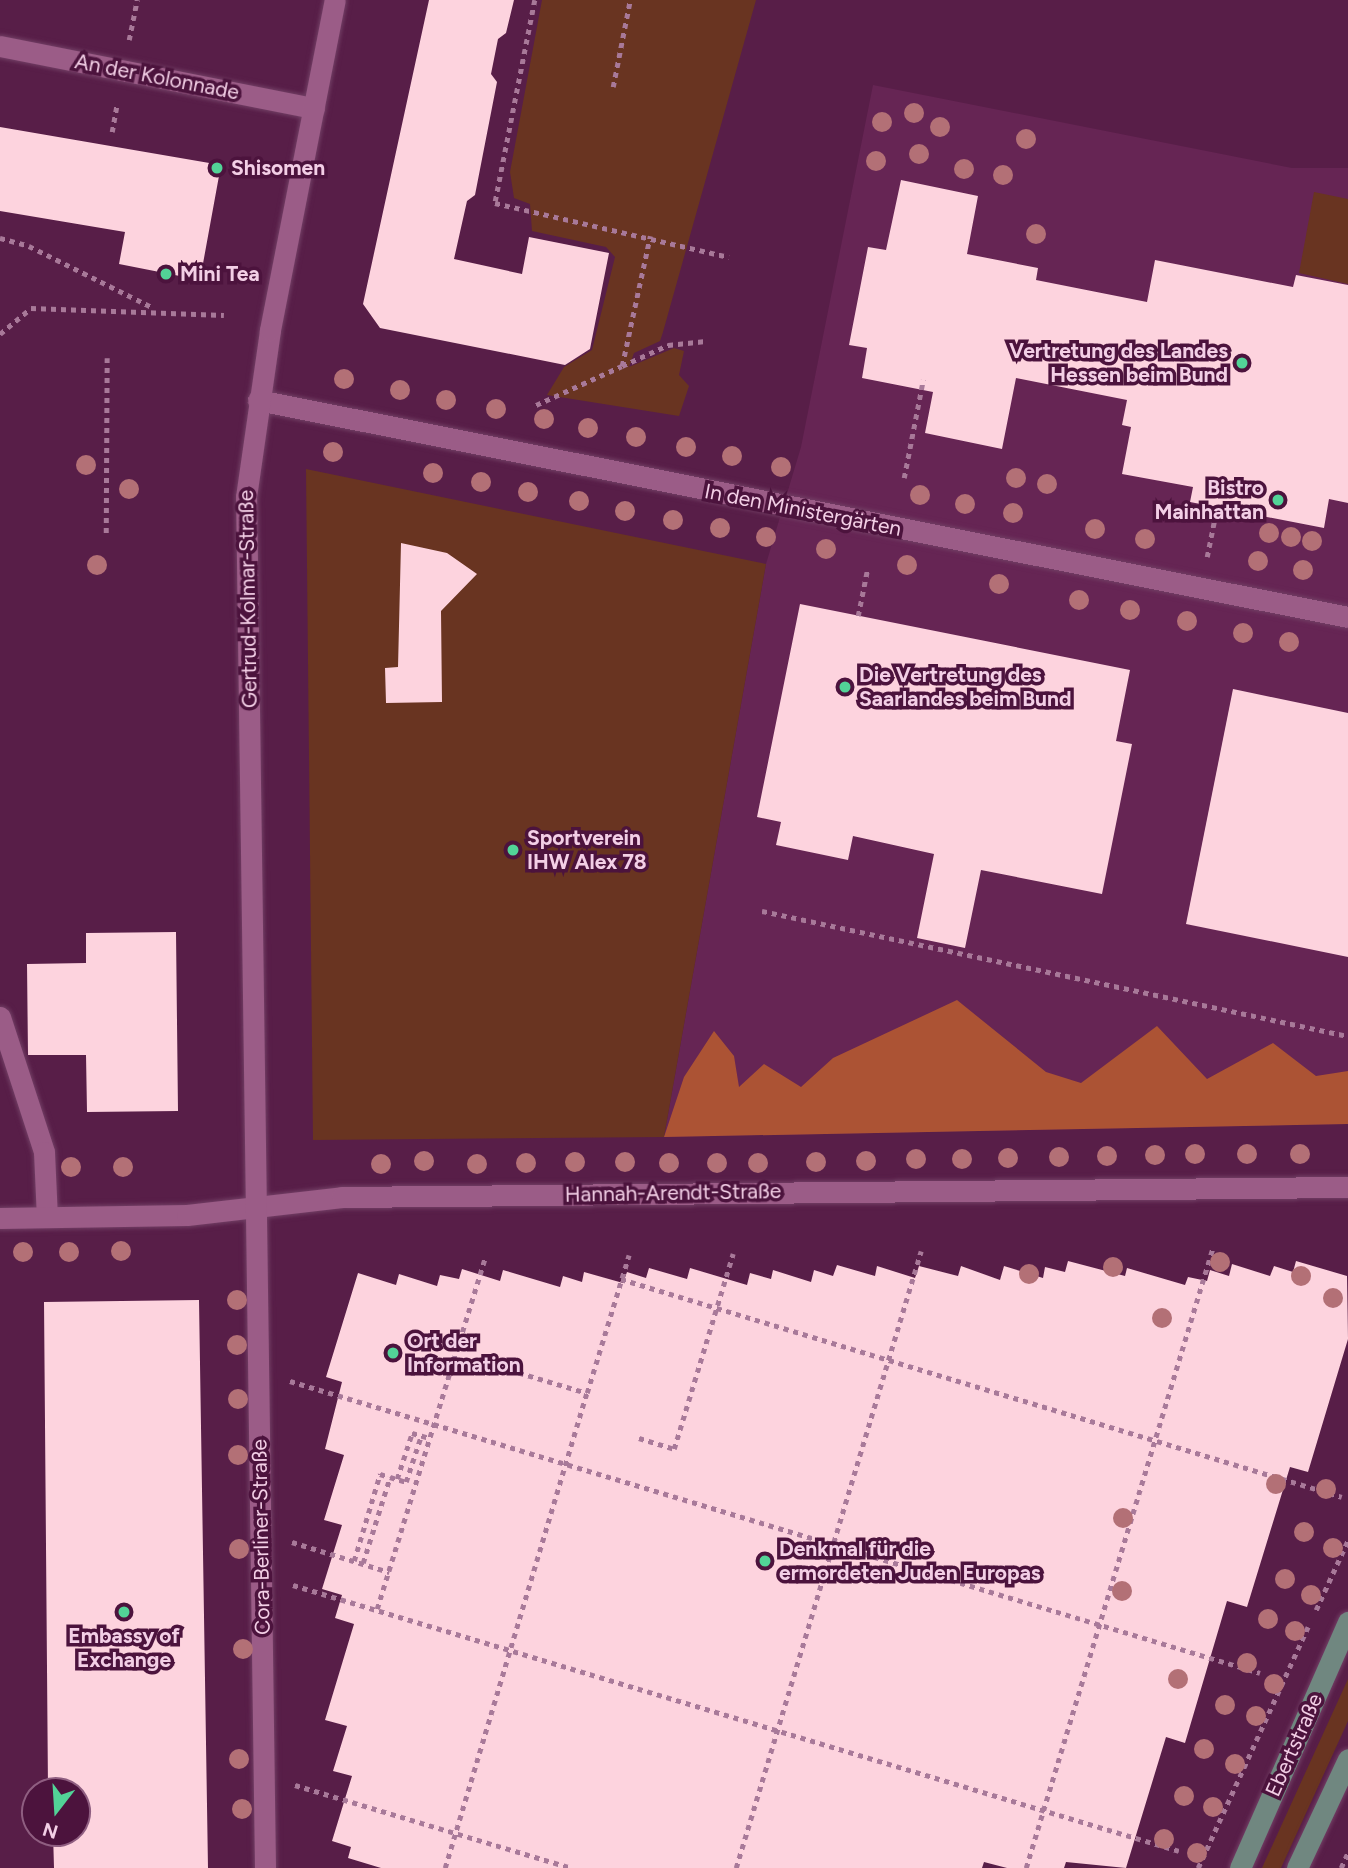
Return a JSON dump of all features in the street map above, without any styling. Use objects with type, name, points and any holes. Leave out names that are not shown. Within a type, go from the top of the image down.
[{"type":"main road","name":"Ebertstraße","points":[[1240,1868],[1348,1622]]},
{"type":"main road","points":[[1297,1868],[1348,1759]]},
{"type":"street","name":"Gertrud-Kolmar-Straße","points":[[257,1206],[246,497],[258,400],[335,0]]},
{"type":"street","name":"An der Kolonnade","points":[[0,46],[314,108]]},
{"type":"street","name":"In den Ministergärten","points":[[258,400],[1348,617]]},
{"type":"street","points":[[0,1017],[18,1086],[44,1152],[47,1217]]},
{"type":"street","name":"Hannah-Arendt-Straße","points":[[0,1218],[187,1215],[342,1197],[1348,1187]]},
{"type":"street","name":"Cora-Berliner-Straße","points":[[257,1206],[265,1868]]},
{"type":"path","points":[[129,40],[137,0]]},
{"type":"path","points":[[535,0],[495,202],[650,236],[729,257]]},
{"type":"path","points":[[613,87],[630,0]]},
{"type":"path","points":[[112,132],[117,103]]},
{"type":"path","points":[[622,366],[650,236]]},
{"type":"path","points":[[0,238],[29,246],[155,309]]},
{"type":"path","points":[[0,334],[31,308],[155,309],[224,315]]},
{"type":"path","points":[[536,405],[667,345],[706,341]]},
{"type":"path","points":[[106,533],[107,358]]},
{"type":"path","points":[[904,478],[923,380]]},
{"type":"path","points":[[1200,589],[1217,507]]},
{"type":"path","points":[[858,616],[867,571]]},
{"type":"path","points":[[762,911],[1348,1036]]},
{"type":"path","points":[[1026,1868],[1213,1247]]},
{"type":"path","points":[[736,1868],[921,1251]]},
{"type":"path","points":[[639,1438],[674,1449],[733,1254]]},
{"type":"path","points":[[445,1868],[585,1393],[629,1255]]},
{"type":"path","points":[[377,1609],[485,1257]]},
{"type":"path","points":[[621,1279],[1342,1497]]},
{"type":"path","points":[[490,1364],[585,1393]]},
{"type":"path","points":[[259,1371],[1260,1673]]},
{"type":"path","points":[[397,1479],[412,1433],[420,1439],[429,1438]]},
{"type":"path","points":[[354,1561],[380,1474],[406,1482],[420,1439]]},
{"type":"path","points":[[363,1563],[390,1477]]},
{"type":"path","points":[[261,1533],[389,1572]]},
{"type":"path","points":[[1198,1868],[1348,1540]]},
{"type":"path","points":[[262,1576],[1180,1851]]},
{"type":"path","points":[[264,1776],[571,1868]]},
{"type":"path","points":[[1341,1868],[1348,1852]]},
{"type":"shaded area","points":[[542,0],[756,0],[660,341],[634,353],[629,367],[674,348],[684,351],[679,375],[689,386],[679,416],[547,395],[564,367],[592,350],[615,257],[606,247],[532,231],[530,204],[514,198],[510,172]]},
{"type":"shaded area","points":[[873,85],[1292,168],[1348,168],[1348,1124],[664,1137],[766,564],[801,447]]},
{"type":"shaded area","points":[[1314,192],[1348,199],[1348,284],[1299,273]]},
{"type":"shaded area","name":"Sportverein IHW Alex 78","points":[[306,469],[766,564],[664,1137],[313,1140]]},
{"type":"shaded area","points":[[957,1000],[1046,1072],[1081,1083],[1157,1026],[1207,1079],[1273,1043],[1316,1076],[1348,1071],[1348,1124],[664,1137],[684,1077],[714,1031],[734,1056],[739,1087],[764,1064],[801,1087],[833,1058]]},
{"type":"shaded area","points":[[1348,1679],[1348,1721],[1281,1868],[1262,1868]]},
{"type":"building","points":[[429,0],[514,0],[506,33],[498,39],[491,74],[497,82],[475,195],[467,201],[454,259],[522,274],[529,237],[609,253],[590,349],[565,365],[380,328],[363,304]]},
{"type":"building","points":[[0,127],[221,165],[200,280],[119,264],[125,232],[0,211]]},
{"type":"building","points":[[901,180],[978,196],[967,254],[1038,268],[1036,280],[1147,302],[1155,260],[1293,287],[1296,275],[1348,285],[1348,503],[1329,499],[1324,528],[1190,502],[1193,487],[1122,474],[1131,427],[1122,425],[1127,400],[1016,378],[1002,449],[925,433],[933,392],[862,378],[867,348],[849,345],[868,247],[886,250]]},
{"type":"building","points":[[401,543],[447,553],[477,574],[441,611],[442,702],[386,703],[385,668],[398,667]]},
{"type":"building","points":[[800,604],[1130,670],[1116,741],[1132,744],[1102,894],[981,870],[965,948],[917,938],[934,854],[853,836],[848,860],[776,845],[781,822],[757,817]]},
{"type":"building","points":[[1233,689],[1348,713],[1348,957],[1186,924]]},
{"type":"building","points":[[176,932],[178,1111],[87,1112],[86,1055],[28,1055],[27,964],[86,963],[86,933]]},
{"type":"building","points":[[1068,1261],[1125,1276],[1127,1268],[1185,1285],[1188,1277],[1207,1281],[1210,1270],[1229,1276],[1232,1264],[1270,1276],[1274,1266],[1293,1272],[1296,1261],[1347,1276],[1348,1339],[1308,1472],[1290,1467],[1247,1607],[1227,1601],[1185,1743],[1166,1737],[1126,1868],[1066,1862],[1064,1868],[1007,1868],[984,1862],[982,1868],[381,1868],[348,1858],[351,1847],[332,1841],[352,1776],[333,1771],[347,1726],[325,1720],[354,1624],[335,1618],[342,1595],[322,1589],[342,1525],[324,1520],[344,1455],[325,1449],[342,1382],[326,1377],[358,1273],[396,1285],[399,1274],[437,1286],[440,1275],[459,1279],[462,1269],[500,1281],[503,1270],[560,1287],[563,1276],[582,1282],[584,1272],[623,1283],[627,1272],[646,1278],[649,1268],[687,1279],[690,1268],[747,1285],[750,1273],[771,1279],[773,1270],[811,1282],[814,1270],[833,1276],[837,1265],[875,1276],[877,1266],[915,1278],[919,1266],[958,1276],[961,1266],[1000,1280],[1004,1266],[1043,1278],[1045,1267],[1065,1272]]},
{"type":"building","name":"Embassy of Exchange","points":[[199,1300],[208,1868],[54,1868],[53,1847],[91,1847],[91,1777],[48,1777],[44,1302]]},
{"type":"place","name":"Shisomen","points":[[217,168]]},
{"type":"place","name":"Mini Tea","points":[[166,274]]},
{"type":"place","name":"Vertretung des Landes Hessen beim Bund","points":[[1242,363]]},
{"type":"place","name":"Bistro Mainhattan","points":[[1278,500]]},
{"type":"place","name":"Die Vertretung des Saarlandes beim Bund","points":[[845,687]]},
{"type":"place","name":"Sportverein IHW Alex 78","points":[[513,850]]},
{"type":"place","name":"Ort der Information","points":[[393,1353]]},
{"type":"place","name":"Denkmal für die ermordeten Juden Europas","points":[[765,1561]]},
{"type":"place","name":"Embassy of Exchange","points":[[124,1612]]}]
